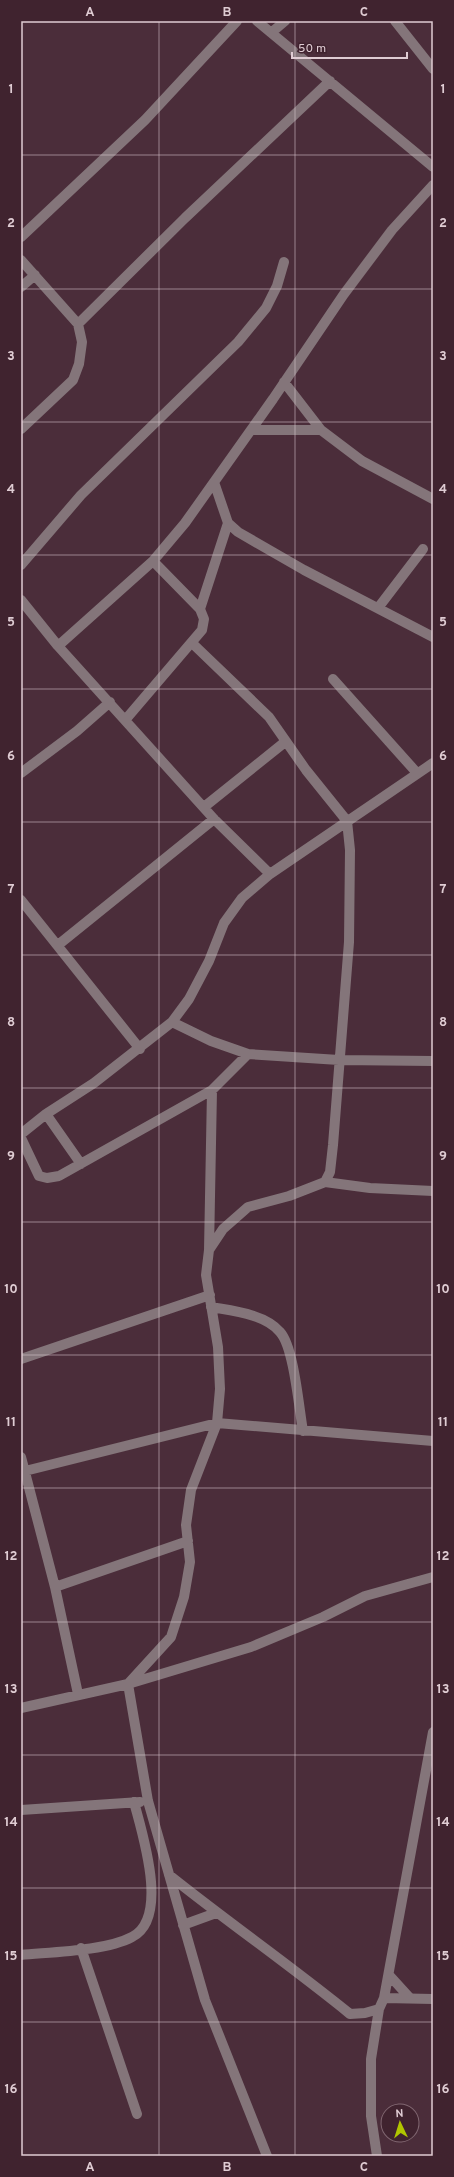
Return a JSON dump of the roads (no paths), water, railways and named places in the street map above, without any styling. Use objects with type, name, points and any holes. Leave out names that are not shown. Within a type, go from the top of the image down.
[{"type":"street","points":[[21,237],[145,120],[237,21]]},
{"type":"street","points":[[257,21],[433,167]]},
{"type":"street","points":[[272,32],[285,21]]},
{"type":"street","points":[[395,21],[433,69]]},
{"type":"street","points":[[78,324],[185,218],[330,80]]},
{"type":"street","points":[[58,646],[153,561],[185,523],[344,294],[392,230],[433,185]]},
{"type":"street","points":[[21,260],[78,324],[82,342],[79,364],[73,380],[21,429]]},
{"type":"street","points":[[21,565],[81,495],[238,342],[266,308],[277,286],[284,262]]},
{"type":"street","points":[[21,286],[35,275]]},
{"type":"street","points":[[284,382],[321,430],[362,461],[433,499]]},
{"type":"street","points":[[251,430],[321,430]]},
{"type":"street","points":[[214,482],[228,523],[238,532],[304,570],[433,637]]},
{"type":"street","points":[[200,609],[228,523]]},
{"type":"street","points":[[378,608],[423,549]]},
{"type":"street","points":[[126,719],[192,643],[202,630],[204,619],[200,609],[153,561]]},
{"type":"street","points":[[21,600],[58,646],[126,719],[214,820],[270,874]]},
{"type":"street","points":[[192,643],[269,718],[285,742],[347,821],[350,850],[349,942],[333,1145],[330,1172],[325,1182]]},
{"type":"street","points":[[333,679],[417,773]]},
{"type":"street","points":[[21,773],[77,731],[110,702]]},
{"type":"street","points":[[204,808],[285,742]]},
{"type":"street","points":[[21,1134],[46,1114],[94,1082],[140,1048],[172,1022],[189,999],[208,961],[224,923],[242,898],[270,874],[433,763]]},
{"type":"street","points":[[58,945],[214,820]]},
{"type":"street","points":[[21,900],[140,1048]]},
{"type":"street","points":[[172,1022],[211,1042],[248,1054],[339,1060],[433,1061]]},
{"type":"street","points":[[21,1138],[39,1176],[47,1178],[59,1176],[212,1090],[248,1054]]},
{"type":"street","points":[[128,1684],[172,1638],[185,1590],[190,1562],[186,1525],[191,1490],[217,1423],[220,1389],[218,1361],[212,1307],[206,1275],[209,1250],[212,1090]]},
{"type":"street","points":[[46,1114],[81,1164]]},
{"type":"street","points":[[209,1250],[223,1229],[248,1207],[289,1196],[325,1182],[370,1188],[433,1191]]},
{"type":"street","points":[[21,1359],[210,1295]]},
{"type":"street","points":[[212,1307],[239,1312],[266,1322],[280,1332],[288,1345],[303,1431]]},
{"type":"street","points":[[25,1471],[217,1423],[433,1441]]},
{"type":"street","points":[[21,1457],[55,1587],[78,1694]]},
{"type":"street","points":[[55,1587],[188,1541]]},
{"type":"street","points":[[21,1708],[128,1684],[251,1647],[323,1617],[365,1596],[433,1577]]},
{"type":"street","points":[[128,1684],[148,1801],[205,2000],[267,2156]]},
{"type":"street","points":[[377,2156],[371,2116],[371,2059],[379,2009],[384,1998],[389,1975],[429,1776],[433,1732]]},
{"type":"street","points":[[21,1810],[148,1801]]},
{"type":"street","points":[[21,1955],[111,1945],[134,1937],[150,1916],[150,1866],[134,1802]]},
{"type":"street","points":[[169,1875],[216,1912],[291,1966],[350,2014],[365,2014],[379,2009]]},
{"type":"street","points":[[183,1925],[216,1912]]},
{"type":"street","points":[[81,1948],[137,2114]]},
{"type":"street","points":[[389,1975],[409,1997]]},
{"type":"street","points":[[384,1998],[409,1997],[433,1999]]}]
